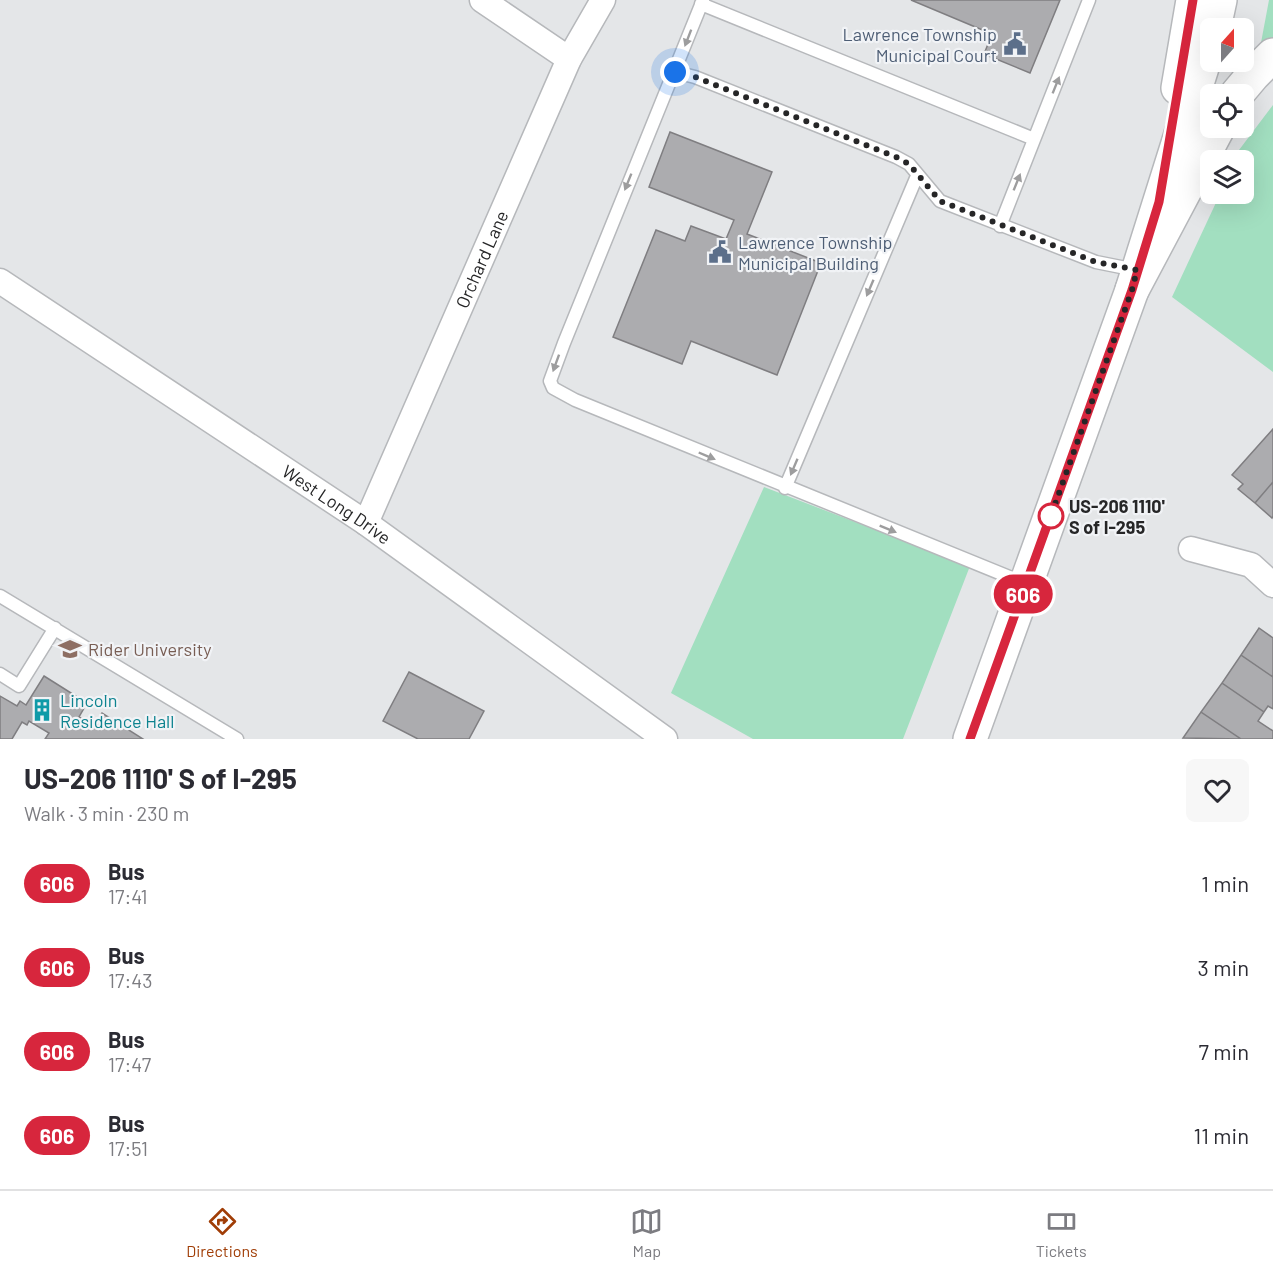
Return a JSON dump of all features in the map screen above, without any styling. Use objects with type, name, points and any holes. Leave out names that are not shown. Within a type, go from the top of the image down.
[{"type":"main road","points":[[1159,202],[1193,0]]},
{"type":"main road","points":[[1216,18],[1220,0]]},
{"type":"main road","points":[[1245,84],[1273,55]]},
{"type":"main road","points":[[970,739],[1134,280],[1200,72]]},
{"type":"main road","points":[[1134,280],[1212,138]]},
{"type":"street","points":[[482,0],[569,59]]},
{"type":"street","name":"Orchard Lane","points":[[366,523],[569,59],[603,0]]},
{"type":"street","name":"West Long Drive","points":[[0,280],[366,523],[665,739]]},
{"type":"street","points":[[1191,549],[1251,565],[1273,585]]},
{"type":"lane","points":[[1000,226],[1089,0]]},
{"type":"lane","points":[[1027,584],[785,488],[575,400],[553,388],[550,381],[649,128],[675,72],[702,2],[1034,139]]},
{"type":"lane","points":[[675,72],[695,77],[896,157],[909,164],[940,201],[1096,262],[1134,280]]},
{"type":"lane","points":[[785,488],[917,176]]},
{"type":"lane","points":[[0,596],[237,739]]},
{"type":"lane","points":[[0,674],[19,686],[55,628]]},
{"type":"green space","points":[[1269,0],[1273,0],[1273,41],[1260,48]]},
{"type":"green space","points":[[1273,105],[1273,372],[1172,297],[1215,204],[1254,204],[1254,150],[1239,150],[1248,138],[1254,138],[1254,130]]},
{"type":"green space","points":[[764,487],[970,566],[903,739],[753,739],[671,693]]},
{"type":"building","name":"Lawrence Township Municipal Court","points":[[911,0],[1060,0],[1030,73],[984,54],[992,34]]},
{"type":"building","name":"Lawrence Township Municipal Building","points":[[670,132],[772,172],[747,234],[821,263],[777,375],[691,341],[682,364],[613,337],[656,230],[685,241],[691,226],[726,239],[734,220],[649,187]]},
{"type":"building","points":[[1273,429],[1273,482],[1255,503],[1238,489],[1243,484],[1232,475]]},
{"type":"building","points":[[1273,482],[1273,516],[1272,518],[1255,503]]},
{"type":"building","points":[[1259,628],[1273,638],[1273,677],[1241,655]]},
{"type":"building","points":[[1241,655],[1273,677],[1273,709],[1268,706],[1264,712],[1222,683]]},
{"type":"building","points":[[409,672],[484,711],[469,739],[418,739],[383,721]]},
{"type":"building","name":"Lincoln Residence Hall","points":[[44,676],[87,703],[79,717],[94,726],[102,713],[143,739],[45,739],[49,733],[29,721],[27,725],[22,722],[12,739],[0,739],[0,696],[17,706],[20,701],[26,705]]},
{"type":"building","points":[[1222,683],[1264,712],[1258,721],[1273,731],[1273,739],[1241,739],[1201,712]]},
{"type":"building","points":[[1201,712],[1241,739],[1183,738]]},
{"type":"bus line","name":"606","points":[[970,739],[1132,290],[1159,202],[1193,0]]},
{"type":"place","name":"Lawrence Township Municipal Court","points":[[1015,44]]},
{"type":"place","name":"Lawrence Township Municipal Building","points":[[720,252]]},
{"type":"place","name":"US-206 1110' S of I-295","points":[[1051,516]]},
{"type":"place","name":"Rider University","points":[[70,649]]},
{"type":"place","name":"Lincoln Residence Hall","points":[[42,710]]},
{"type":"route","points":[[675,72],[695,77],[896,157],[909,164],[940,201],[1096,262],[1137,270],[1132,290],[1049,521],[1051,516]]}]
